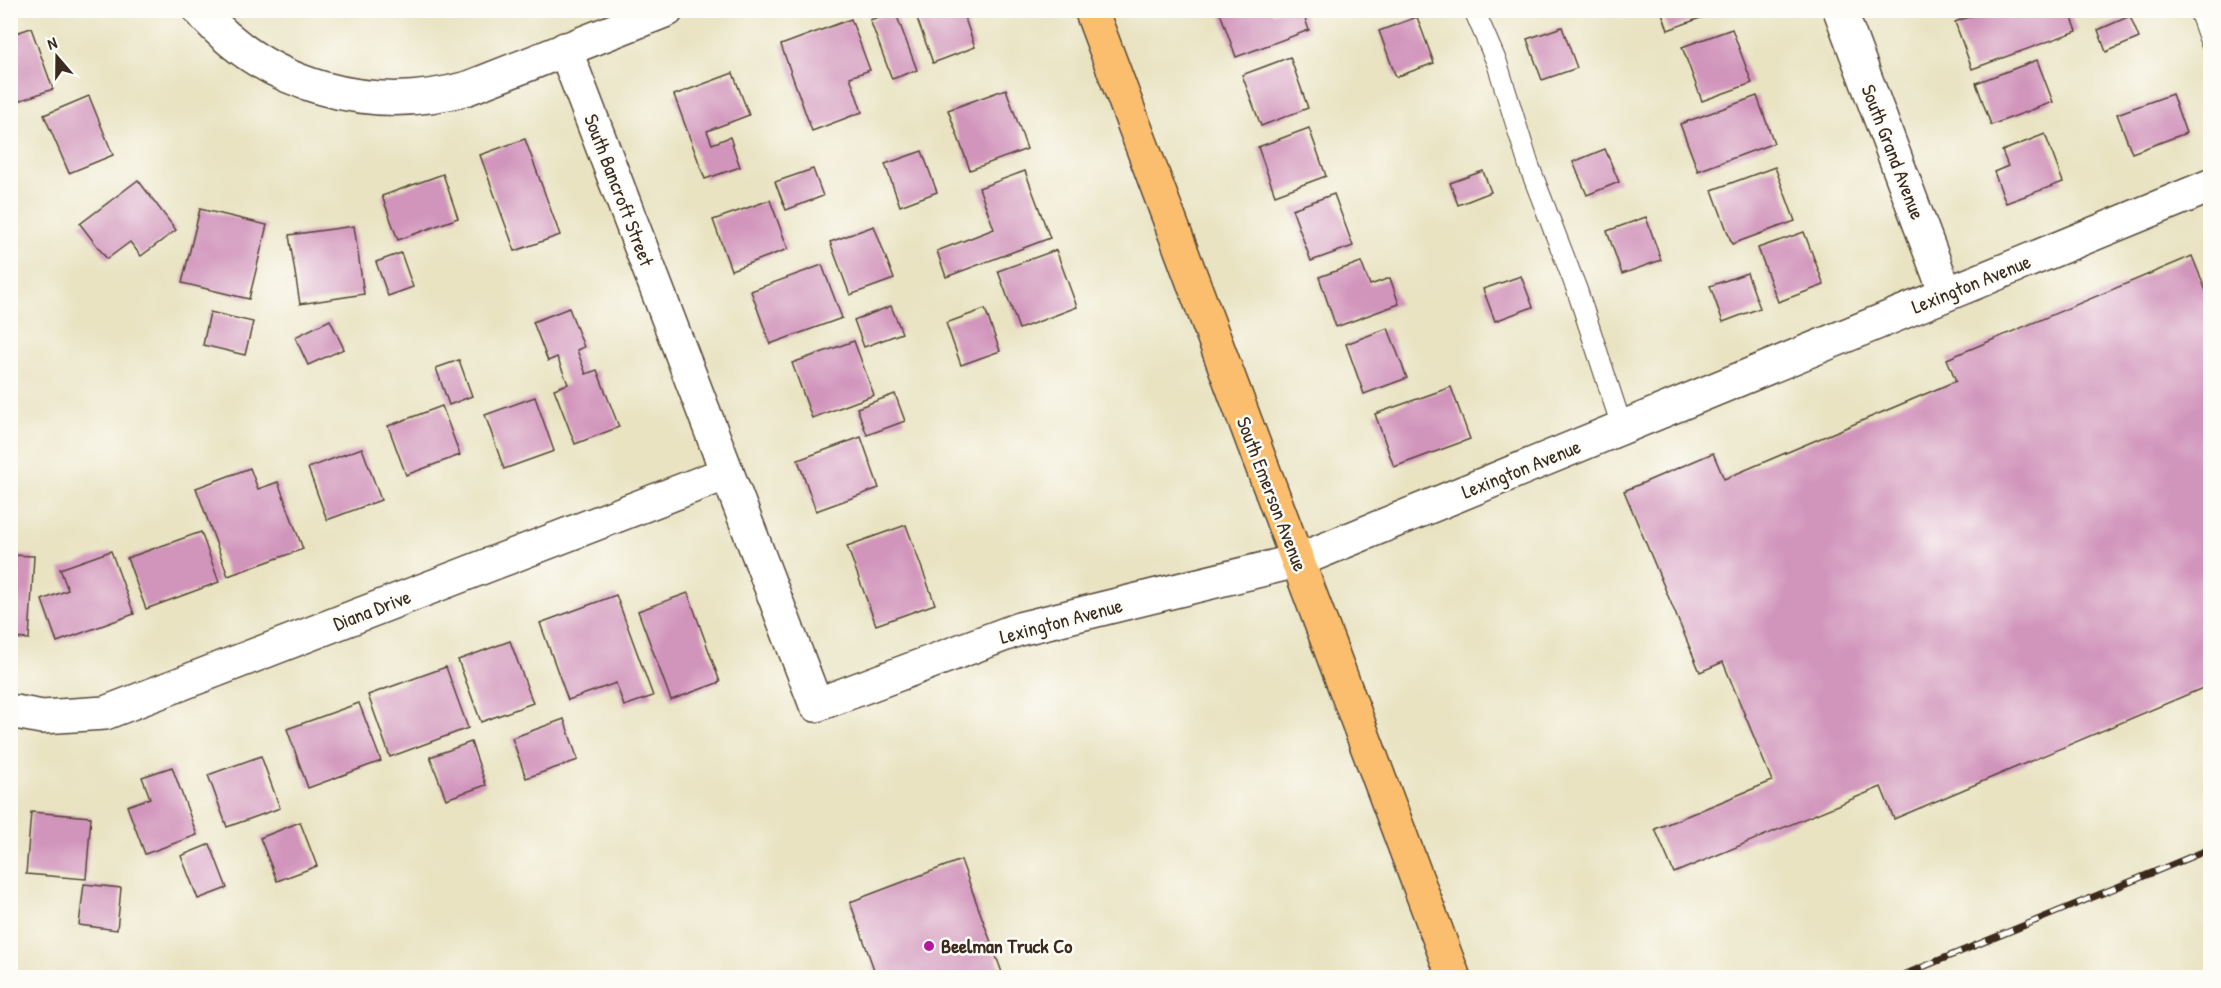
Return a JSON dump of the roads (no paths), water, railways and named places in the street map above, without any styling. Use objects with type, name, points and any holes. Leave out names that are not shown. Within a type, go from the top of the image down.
[{"type":"main road","name":"South Emerson Avenue","points":[[1091,10],[1454,978]]},
{"type":"street","points":[[200,10],[231,41],[255,59],[277,71],[315,87],[363,97],[403,99],[453,92],[667,10]]},
{"type":"street","name":"South Grand Avenue","points":[[1840,10],[1946,294]]},
{"type":"street","name":"South Bancroft Street","points":[[565,49],[816,705]]},
{"type":"street","name":"Lexington Avenue","points":[[816,705],[1019,629],[1298,561],[2211,186]]},
{"type":"street","name":"Diana Drive","points":[[10,711],[42,717],[105,713],[727,472]]},
{"type":"lane","points":[[1474,10],[1497,63],[1529,166],[1577,290],[1622,427]]},
{"type":"lane","points":[[2199,10],[2211,41]]},
{"type":"railway","points":[[1896,978],[2210,849]]},
{"type":"place","name":"Beelman Truck Co","points":[[929,946]]}]
